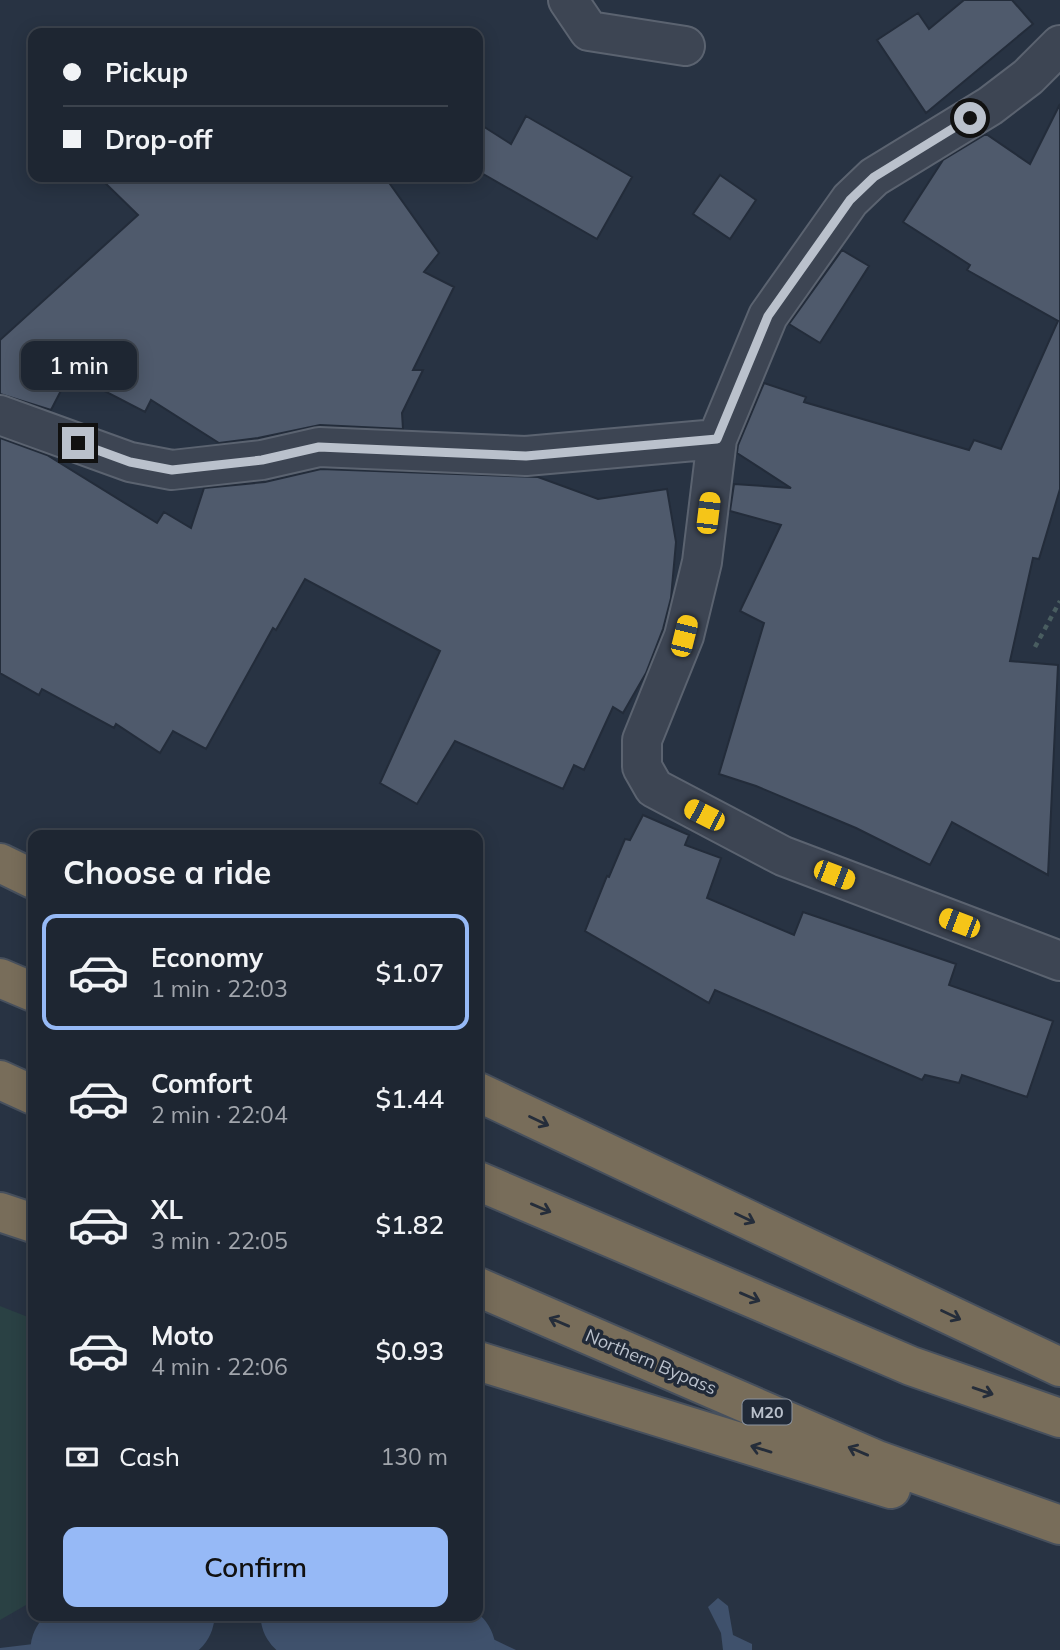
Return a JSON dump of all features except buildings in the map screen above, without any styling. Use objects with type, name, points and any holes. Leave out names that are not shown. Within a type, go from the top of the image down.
[{"type":"highway","points":[[0,863],[28,877]]},
{"type":"highway","points":[[0,978],[28,990]]},
{"type":"highway","points":[[0,1080],[28,1093]]},
{"type":"highway","points":[[483,1094],[1060,1367]]},
{"type":"highway","points":[[483,1183],[911,1366],[1060,1418]]},
{"type":"highway","points":[[0,1212],[28,1221]]},
{"type":"highway","name":"Northern Bypass","points":[[483,1289],[877,1460],[1060,1525]]},
{"type":"highway","points":[[483,1363],[1060,1542]]},
{"type":"street","points":[[568,0],[589,31],[685,46]]},
{"type":"street","points":[[1060,45],[1028,78],[990,106],[874,177],[850,200],[768,316],[717,439],[702,562],[684,636],[642,740],[642,767],[654,788],[783,856],[1060,961]]},
{"type":"street","points":[[0,415],[130,462],[172,470],[262,460],[319,447],[526,456],[717,439]]},
{"type":"path","points":[[1035,647],[1060,601]]},
{"type":"green space","points":[[0,1306],[28,1317],[28,1604],[0,1620]]},
{"type":"water","points":[[718,1598],[728,1606],[733,1635],[752,1644],[752,1650],[723,1650],[721,1633],[708,1607]]},
{"type":"water","points":[[147,1621],[220,1621],[188,1628],[144,1624]]},
{"type":"water","points":[[468,1627],[516,1650],[424,1650],[412,1641],[429,1633]]},
{"type":"water","points":[[117,1634],[107,1650],[0,1650],[0,1648]]},
{"type":"waterway","points":[[77,1650],[152,1621]]},
{"type":"waterway","points":[[331,1621],[449,1650]]},
{"type":"route","points":[[78,443],[130,462],[172,470],[262,460],[319,447],[362,451],[526,456],[717,439],[768,316],[850,200],[874,177],[970,118]]}]
